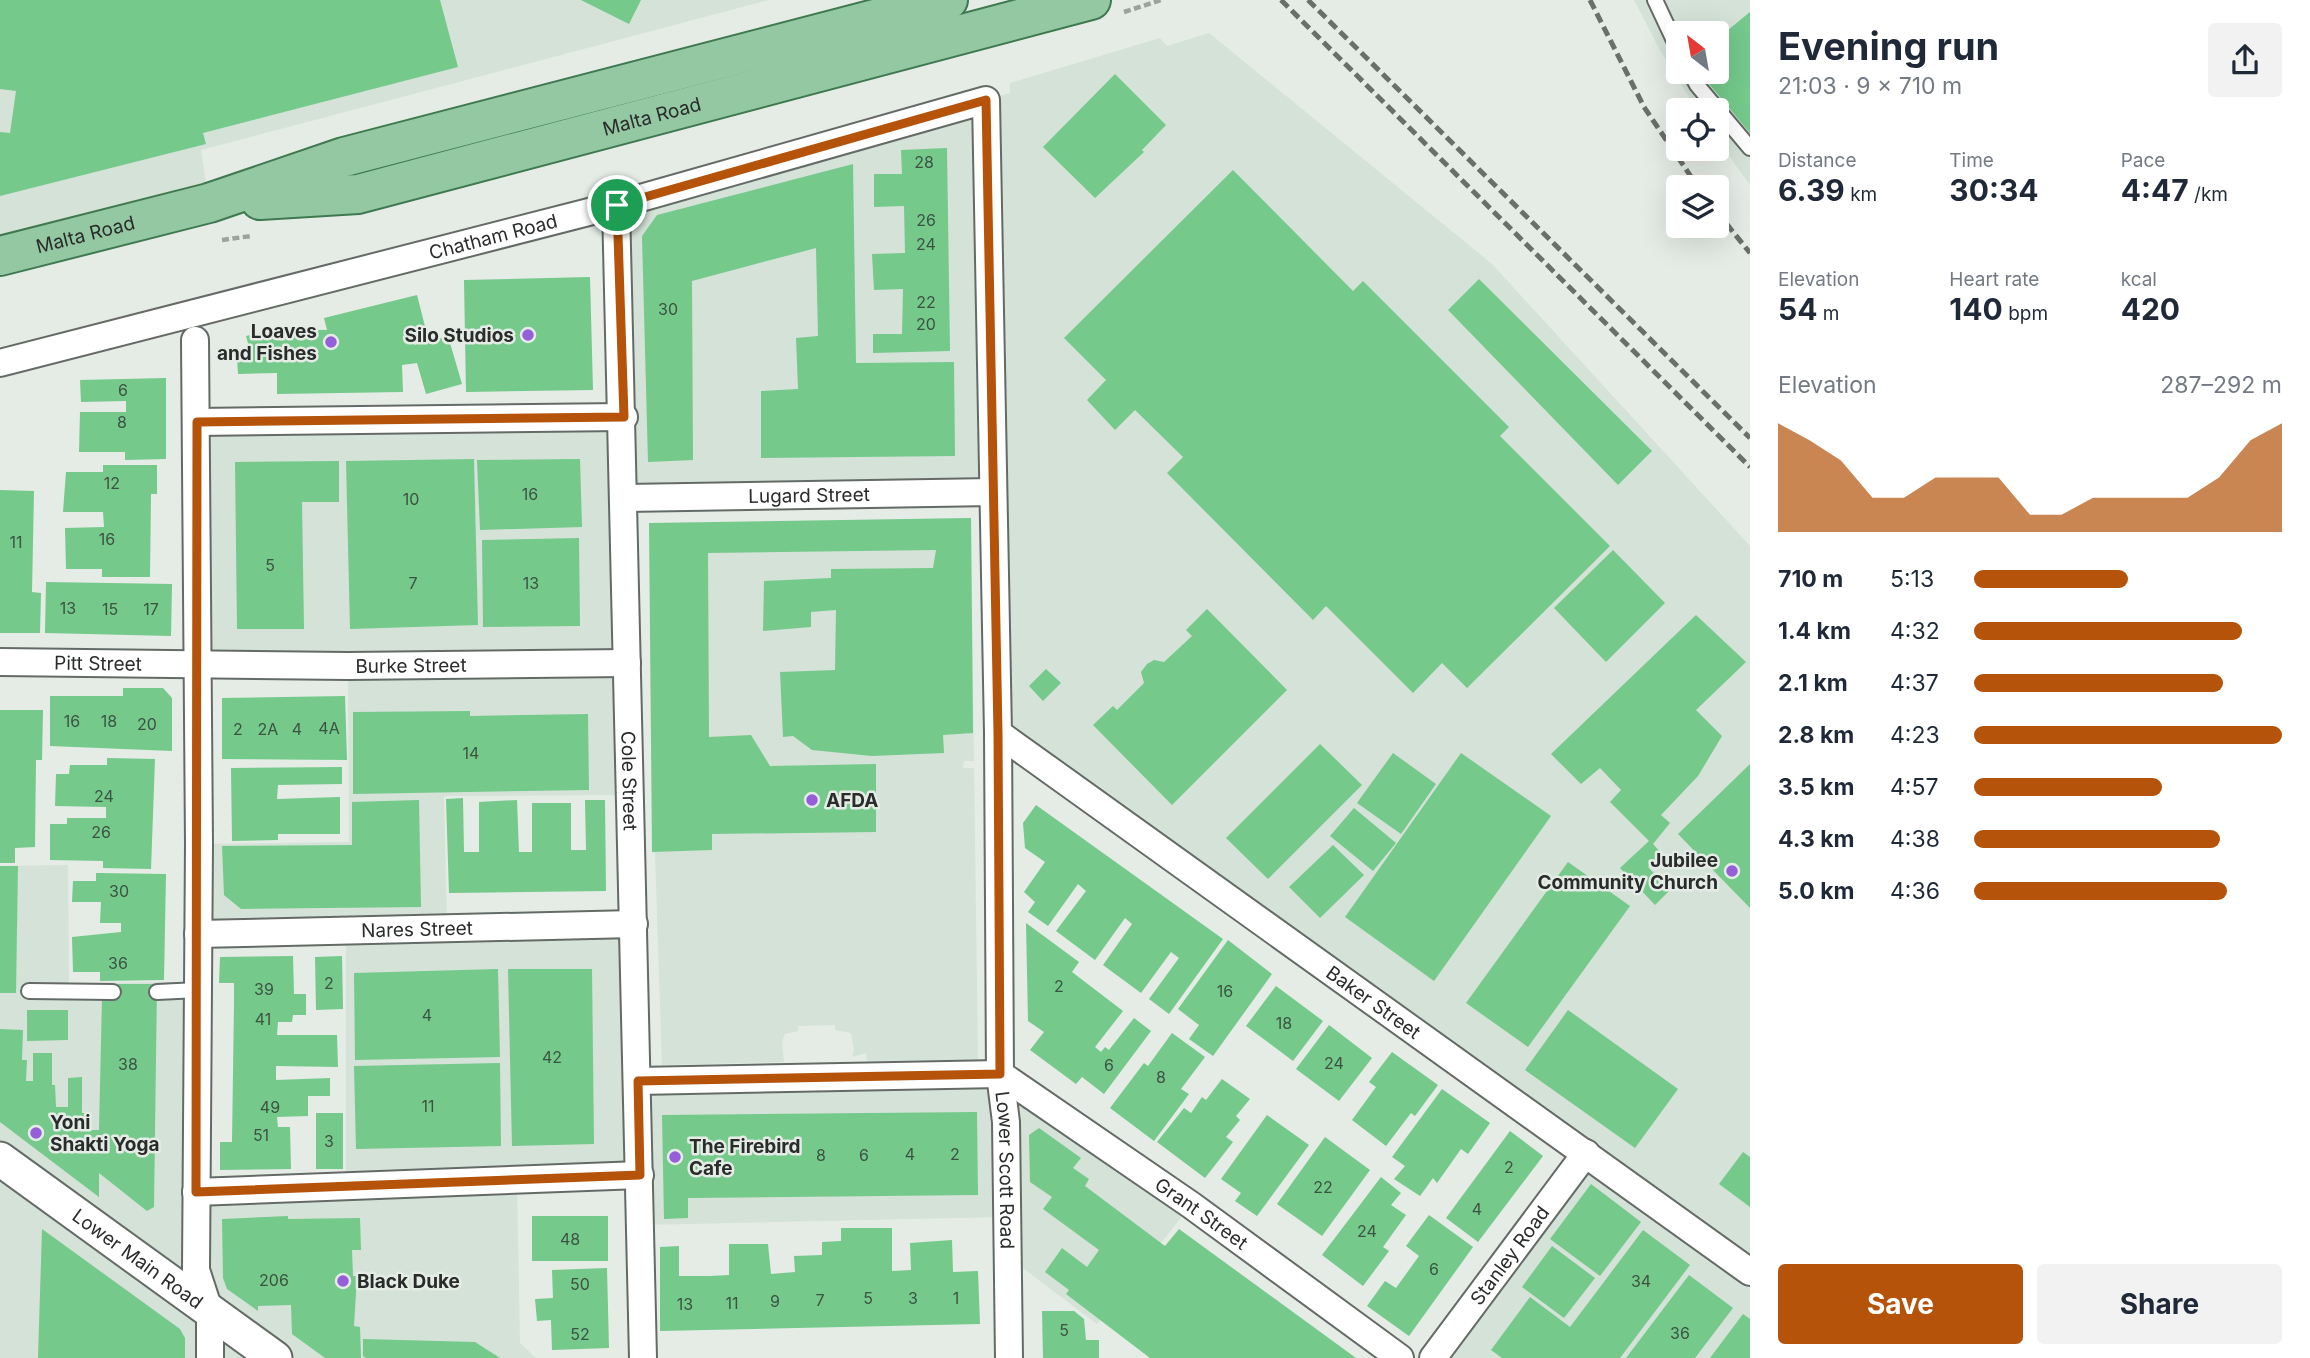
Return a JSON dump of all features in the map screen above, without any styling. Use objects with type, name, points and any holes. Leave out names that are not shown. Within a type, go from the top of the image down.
[{"type":"main road","name":"Malta Road","points":[[0,256],[209,204],[344,157],[948,0]]},
{"type":"main road","name":"Malta Road","points":[[209,204],[358,194],[1091,0]]},
{"type":"street","name":"Chatham Road","points":[[0,363],[617,205],[986,100]]},
{"type":"street","name":"Lower Scott Road","points":[[986,100],[998,733],[1000,1074],[1006,1122],[1009,1358]]},
{"type":"street","name":"Cole Street","points":[[617,205],[624,417],[643,1358]]},
{"type":"street","points":[[195,340],[198,934],[196,1270],[210,1312],[210,1358]]},
{"type":"street","points":[[197,422],[624,417]]},
{"type":"street","name":"Lugard Street","points":[[625,498],[993,492]]},
{"type":"street","name":"Pitt Street","points":[[0,662],[196,662]]},
{"type":"street","name":"Burke Street","points":[[196,662],[348,666],[627,663]]},
{"type":"street","name":"Baker Street","points":[[998,733],[1750,1272]]},
{"type":"street","name":"Nares Street","points":[[198,934],[634,925]]},
{"type":"street","points":[[638,1081],[1000,1074]]},
{"type":"street","name":"Grant Street","points":[[1000,1074],[1191,1205],[1400,1358]]},
{"type":"street","name":"Stanley Road","points":[[1433,1358],[1586,1153]]},
{"type":"street","name":"Lower Main Road","points":[[0,1159],[275,1358]]},
{"type":"street","points":[[196,1192],[640,1175]]},
{"type":"street","points":[[988,1358],[1009,1358]]},
{"type":"lane","points":[[1655,0],[1666,23]]},
{"type":"lane","points":[[1696,84],[1750,148]]},
{"type":"lane","points":[[157,992],[198,990]]},
{"type":"lane","points":[[29,991],[113,992]]},
{"type":"shaded area","points":[[0,0],[769,0],[201,150],[209,203],[0,256]]},
{"type":"shaded area","points":[[1634,0],[1750,0],[1750,185],[1729,156],[1729,98],[1690,98],[1681,84],[1729,84],[1729,21],[1666,21],[1666,60]]},
{"type":"shaded area","points":[[1209,33],[1492,264],[1750,546],[1750,1358],[1433,1358],[1586,1153],[998,733],[993,493],[626,498],[630,795],[444,796],[447,927],[634,924],[638,1080],[1000,1074],[1191,1205],[1097,1324],[1007,1256],[1005,1217],[641,1225],[640,1176],[517,1180],[520,1343],[536,1358],[0,1358],[0,866],[68,865],[69,983],[198,982],[196,1191],[346,1186],[346,931],[198,934],[199,844],[349,842],[348,666],[196,662],[197,422],[623,417],[616,205],[1010,93],[1010,83],[1160,38],[1167,46]]},
{"type":"shaded area","name":"AFDA","points":[[971,518],[974,761],[964,761],[963,768],[974,768],[978,1060],[867,1061],[866,1053],[852,1057],[854,1050],[851,1033],[835,1030],[835,1025],[798,1026],[798,1031],[785,1034],[782,1042],[784,1062],[662,1065],[655,853],[652,852],[652,680],[706,523]]},
{"type":"building","points":[[0,0],[440,0],[458,67],[203,133],[206,144],[0,196],[0,132],[10,133],[16,91],[0,89]]},
{"type":"building","points":[[581,0],[641,0],[629,24]]},
{"type":"building","points":[[1750,12],[1750,133],[1729,108],[1729,98],[1721,98],[1709,84],[1729,84],[1729,29]]},
{"type":"building","points":[[1115,74],[1166,125],[1142,150],[1144,152],[1095,198],[1043,147]]},
{"type":"building","points":[[947,148],[950,351],[873,353],[873,334],[902,334],[903,289],[874,290],[872,254],[905,253],[904,206],[874,207],[874,174],[902,174],[901,150]]},
{"type":"building","points":[[853,164],[856,363],[954,362],[955,456],[761,458],[761,391],[798,389],[796,338],[818,336],[816,248],[692,281],[693,460],[648,462],[642,236],[657,215]]},
{"type":"building","points":[[1233,170],[1353,291],[1363,281],[1509,427],[1500,436],[1610,546],[1467,688],[1442,663],[1413,693],[1326,606],[1313,620],[1167,473],[1183,457],[1135,410],[1115,430],[1087,400],[1106,380],[1064,338]]},
{"type":"building","name":"Silo Studios","points":[[590,277],[593,390],[466,392],[464,280]]},
{"type":"building","points":[[1479,279],[1652,451],[1618,485],[1448,310]]},
{"type":"building","name":"Loaves and Fishes","points":[[417,295],[427,334],[412,339],[414,345],[448,336],[462,384],[426,394],[417,363],[402,365],[403,392],[277,394],[277,373],[238,374],[237,358],[252,358],[246,336],[276,329],[327,330],[324,318]]},
{"type":"building","points":[[166,378],[166,459],[125,460],[125,452],[79,452],[80,412],[126,412],[126,401],[81,402],[80,380]]},
{"type":"building","points":[[474,459],[478,625],[350,629],[346,461]]},
{"type":"building","points":[[580,459],[582,527],[480,530],[477,460]]},
{"type":"building","points":[[339,461],[339,502],[302,502],[304,629],[237,629],[235,462]]},
{"type":"building","points":[[103,465],[157,465],[157,494],[151,494],[150,577],[102,577],[102,569],[66,569],[65,528],[104,527],[103,512],[63,512],[66,472],[103,472]]},
{"type":"building","points":[[0,490],[34,491],[32,592],[41,593],[40,633],[0,633]]},
{"type":"building","points":[[971,518],[973,733],[943,735],[944,753],[872,756],[812,750],[793,736],[783,737],[780,672],[835,670],[836,610],[811,612],[811,627],[763,631],[764,581],[831,578],[831,569],[933,568],[936,550],[708,553],[709,737],[751,735],[770,766],[876,764],[876,832],[712,834],[712,850],[652,852],[649,523]]},
{"type":"building","points":[[579,538],[580,626],[483,627],[482,540]]},
{"type":"building","points":[[1613,550],[1665,603],[1606,662],[1554,608]]},
{"type":"building","points":[[46,582],[172,584],[171,636],[45,633]]},
{"type":"building","points":[[1207,609],[1287,690],[1172,805],[1093,725],[1113,706],[1117,710],[1144,683],[1141,672],[1147,664],[1154,660],[1164,662],[1192,636],[1186,630]]},
{"type":"building","points":[[1696,615],[1746,662],[1696,710],[1722,736],[1698,776],[1661,815],[1670,823],[1653,844],[1662,854],[1648,867],[1670,890],[1655,905],[1620,868],[1649,841],[1610,802],[1621,790],[1600,768],[1581,784],[1551,754]]},
{"type":"building","points":[[1046,669],[1061,683],[1043,701],[1029,686]]},
{"type":"building","points":[[123,688],[163,688],[172,698],[172,751],[50,746],[50,696],[123,696]]},
{"type":"building","points":[[345,696],[347,760],[222,759],[222,698]]},
{"type":"building","points":[[0,710],[43,710],[42,760],[36,760],[35,847],[15,848],[15,863],[0,863]]},
{"type":"building","points":[[470,711],[470,716],[588,714],[589,790],[353,794],[353,712]]},
{"type":"building","points":[[1320,744],[1362,785],[1268,879],[1226,838]]},
{"type":"building","points":[[1393,753],[1436,784],[1401,834],[1357,803]]},
{"type":"building","points":[[1461,753],[1551,816],[1434,981],[1345,917]]},
{"type":"building","points":[[107,758],[155,759],[151,869],[103,868],[103,861],[50,860],[50,824],[67,824],[67,818],[106,818],[106,807],[55,806],[56,774],[69,774],[70,765],[107,765]]},
{"type":"building","name":"Jubilee Community Church","points":[[1750,764],[1750,908],[1678,834]]},
{"type":"building","points":[[342,767],[342,784],[278,785],[277,799],[340,797],[340,834],[278,834],[278,840],[232,841],[231,768]]},
{"type":"building","points":[[463,798],[464,852],[479,852],[479,802],[517,800],[519,852],[532,852],[532,803],[571,803],[571,850],[586,850],[585,800],[605,800],[606,891],[449,893],[446,799]]},
{"type":"building","points":[[419,800],[421,907],[241,909],[224,895],[222,846],[352,845],[352,802]]},
{"type":"building","points":[[1036,805],[1223,939],[1169,1014],[1149,999],[1179,958],[1171,952],[1141,993],[1103,965],[1132,924],[1125,918],[1095,960],[1056,931],[1086,891],[1078,884],[1048,926],[1028,912],[1035,902],[1024,892],[1045,862],[1025,848],[1023,823]]},
{"type":"building","points":[[1354,808],[1396,843],[1373,871],[1330,836]]},
{"type":"building","points":[[1333,845],[1364,875],[1320,918],[1289,887]]},
{"type":"building","points":[[1568,862],[1630,906],[1528,1047],[1466,1003]]},
{"type":"building","points":[[0,866],[18,866],[16,993],[0,993]]},
{"type":"building","points":[[96,873],[166,874],[164,980],[100,981],[100,972],[73,972],[72,937],[121,932],[121,923],[100,923],[101,902],[72,902],[73,881],[96,881]]},
{"type":"building","points":[[1026,923],[1079,962],[1072,972],[1123,1011],[1095,1047],[1101,1052],[1105,1047],[1109,1050],[1134,1018],[1151,1031],[1104,1094],[1082,1077],[1076,1084],[1030,1050],[1044,1032],[1028,1021]]},
{"type":"building","points":[[1228,940],[1272,974],[1213,1056],[1189,1039],[1199,1025],[1178,1009]]},
{"type":"building","points":[[293,956],[294,994],[306,994],[306,1015],[293,1015],[292,1022],[278,1022],[277,1035],[337,1035],[338,1067],[276,1066],[276,1080],[330,1078],[330,1096],[308,1096],[308,1116],[277,1117],[278,1127],[290,1127],[291,1169],[220,1170],[220,1142],[232,1142],[234,983],[219,983],[220,957]]},
{"type":"building","points":[[342,956],[343,1009],[316,1010],[315,957]]},
{"type":"building","points":[[498,969],[500,1057],[355,1060],[354,973]]},
{"type":"building","points":[[508,969],[592,969],[594,1144],[512,1146]]},
{"type":"building","points":[[113,984],[157,984],[154,1207],[147,1211],[99,1173],[99,1197],[0,1122],[0,1029],[23,1030],[22,1060],[27,1060],[26,1081],[33,1081],[33,1053],[52,1053],[52,1085],[55,1085],[56,1107],[68,1107],[68,1078],[82,1077],[82,1113],[87,1113],[86,1130],[99,1130],[102,998],[113,998]]},
{"type":"building","points":[[1276,986],[1323,1021],[1293,1061],[1246,1026]]},
{"type":"building","points":[[27,1010],[68,1010],[68,1040],[27,1041]]},
{"type":"building","points":[[1568,1010],[1678,1089],[1635,1148],[1525,1070]]},
{"type":"building","points":[[1329,1025],[1372,1058],[1339,1101],[1296,1069]]},
{"type":"building","points":[[1172,1033],[1205,1057],[1181,1089],[1189,1094],[1154,1141],[1110,1108],[1144,1063],[1148,1066]]},
{"type":"building","points":[[1392,1052],[1438,1085],[1415,1116],[1411,1113],[1386,1146],[1352,1120],[1376,1087],[1369,1082]]},
{"type":"building","points":[[500,1063],[501,1146],[356,1149],[354,1066]]},
{"type":"building","points":[[1222,1079],[1250,1099],[1236,1116],[1240,1120],[1226,1137],[1233,1142],[1205,1178],[1157,1142],[1184,1108],[1191,1113],[1202,1097],[1206,1100]]},
{"type":"building","points":[[1442,1089],[1490,1123],[1468,1154],[1461,1149],[1437,1183],[1433,1178],[1420,1196],[1394,1179],[1405,1166],[1392,1157]]},
{"type":"building","points":[[977,1112],[978,1195],[688,1198],[688,1218],[664,1219],[662,1115]]},
{"type":"building","points":[[316,1113],[343,1113],[343,1169],[316,1169]]},
{"type":"building","points":[[1267,1115],[1309,1145],[1257,1216],[1235,1201],[1241,1193],[1221,1179]]},
{"type":"building","points":[[1039,1128],[1081,1158],[1073,1168],[1089,1179],[1085,1186],[1165,1246],[1179,1229],[1356,1358],[1150,1358],[1066,1294],[1069,1290],[1045,1272],[1062,1248],[1087,1267],[1099,1250],[1043,1209],[1052,1197],[1030,1182],[1029,1135]]},
{"type":"building","points":[[1510,1131],[1543,1156],[1478,1242],[1446,1218]]},
{"type":"building","points":[[1325,1137],[1370,1170],[1322,1236],[1277,1204]]},
{"type":"building","points":[[1743,1152],[1750,1157],[1750,1207],[1719,1184]]},
{"type":"building","points":[[1381,1177],[1401,1193],[1391,1205],[1406,1215],[1383,1247],[1389,1251],[1363,1286],[1322,1255]]},
{"type":"building","points":[[1591,1184],[1641,1222],[1600,1276],[1550,1239]]},
{"type":"building","points":[[1429,1215],[1473,1247],[1409,1336],[1367,1306],[1385,1281],[1396,1288],[1419,1256],[1406,1246]]},
{"type":"building","points":[[288,1216],[288,1219],[360,1218],[361,1250],[352,1250],[353,1276],[357,1276],[354,1326],[360,1327],[361,1358],[325,1358],[292,1334],[291,1305],[258,1306],[258,1311],[227,1289],[223,1278],[222,1219]]},
{"type":"building","points":[[532,1216],[608,1216],[608,1261],[532,1261]]},
{"type":"building","points":[[841,1228],[892,1228],[892,1271],[911,1270],[910,1243],[952,1240],[953,1272],[978,1271],[980,1324],[660,1331],[660,1247],[679,1246],[679,1276],[729,1275],[729,1244],[768,1244],[771,1274],[795,1272],[794,1256],[822,1255],[822,1242],[841,1241]]},
{"type":"building","points":[[42,1229],[180,1329],[185,1338],[185,1358],[38,1358]]},
{"type":"building","points":[[1643,1230],[1690,1265],[1620,1358],[1502,1358],[1491,1350],[1530,1297],[1570,1327]]},
{"type":"building","points":[[1552,1246],[1595,1278],[1564,1318],[1522,1287]]},
{"type":"building","points":[[607,1268],[609,1348],[552,1350],[551,1320],[537,1321],[535,1299],[553,1298],[552,1270]]},
{"type":"building","points":[[1689,1275],[1733,1308],[1695,1358],[1626,1358]]},
{"type":"building","points":[[1042,1311],[1074,1311],[1084,1319],[1086,1340],[1099,1340],[1099,1358],[1043,1358]]},
{"type":"building","points":[[1743,1314],[1750,1319],[1750,1358],[1710,1358]]},
{"type":"building","points":[[363,1339],[475,1342],[500,1358],[366,1358],[363,1356]]},
{"type":"railway","points":[[1281,0],[1750,467]]},
{"type":"railway","points":[[1308,0],[1750,438]]},
{"type":"railway","points":[[1590,0],[1644,107],[1690,175]]},
{"type":"railway","points":[[1729,227],[1750,253]]},
{"type":"place","name":"Silo Studios","points":[[528,335]]},
{"type":"place","name":"Loaves and Fishes","points":[[331,342]]},
{"type":"place","name":"AFDA","points":[[812,800]]},
{"type":"place","name":"Jubilee Community Church","points":[[1732,871]]},
{"type":"place","name":"Yoni Shakti Yoga","points":[[36,1133]]},
{"type":"place","name":"The Firebird Cafe","points":[[675,1157]]},
{"type":"place","name":"Black Duke","points":[[343,1281]]},
{"type":"route","points":[[986,100],[998,733],[1000,1074],[638,1081],[640,1175],[196,1192],[199,844],[196,689],[197,422],[624,417],[617,205],[986,100]]}]
